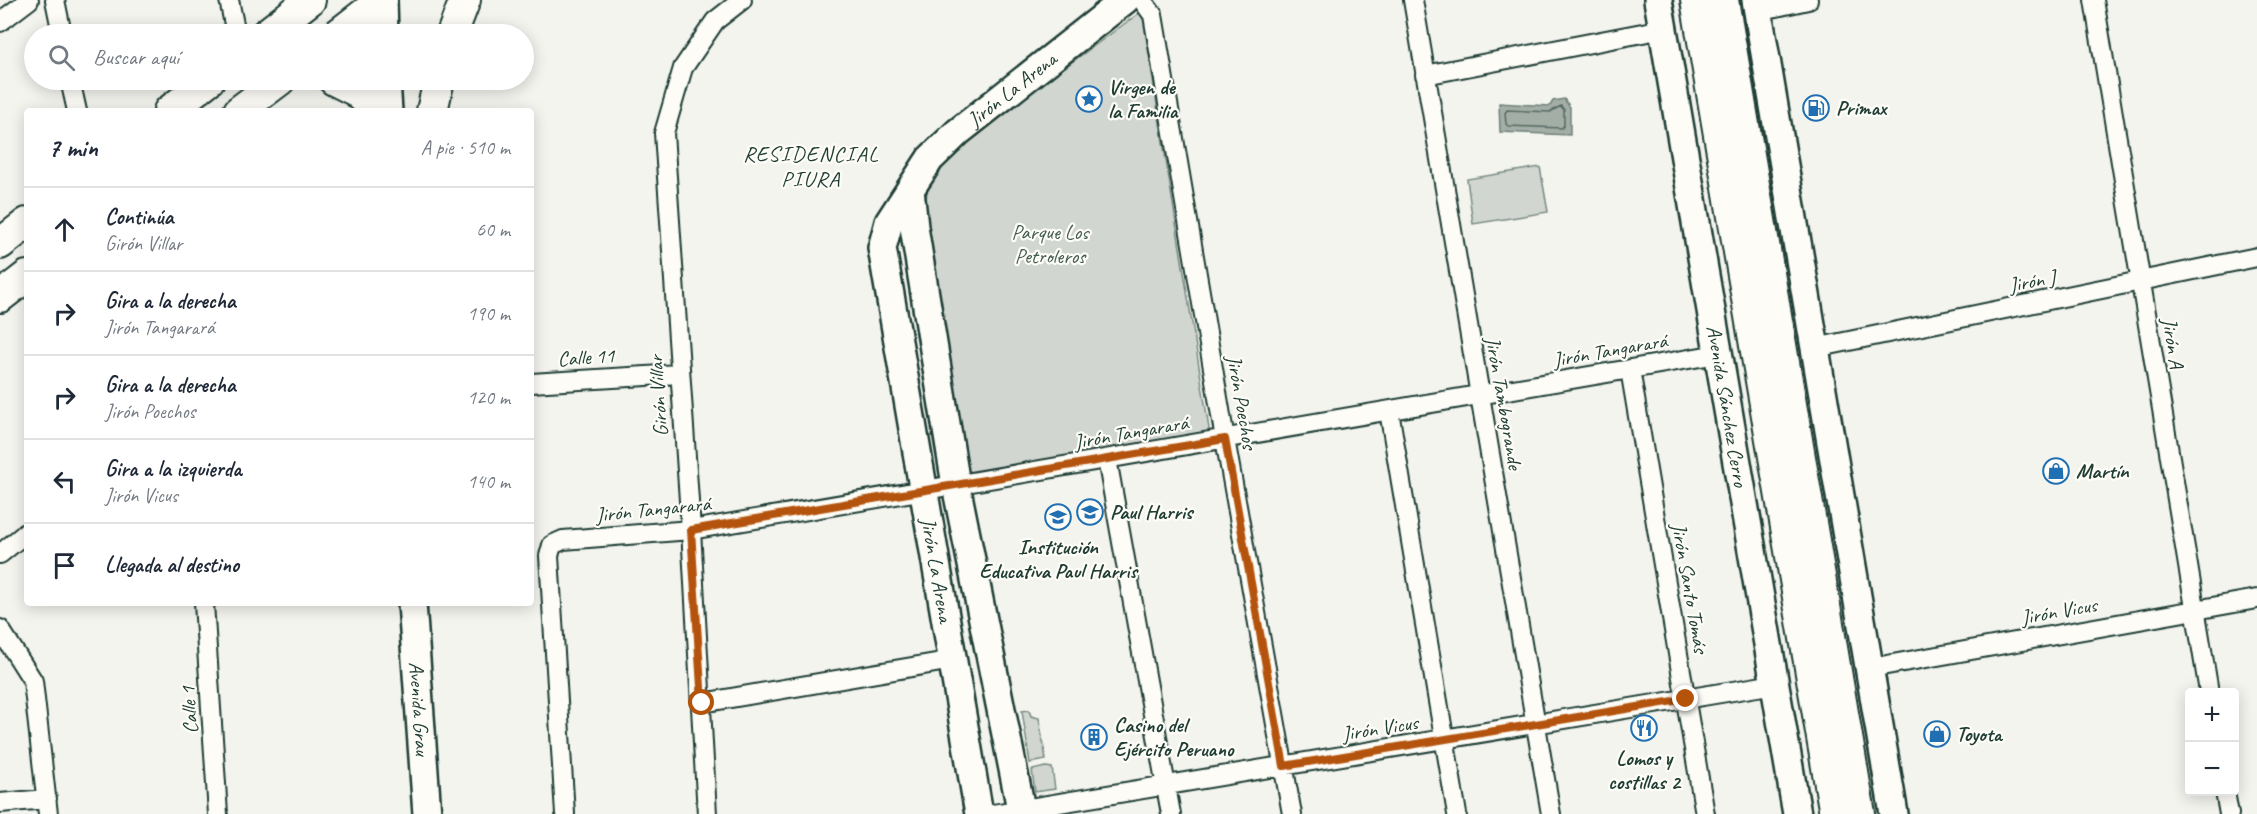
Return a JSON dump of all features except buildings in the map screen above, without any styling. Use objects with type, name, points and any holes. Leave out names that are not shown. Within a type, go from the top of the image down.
[{"type":"main road","points":[[279,24],[310,0]]},
{"type":"main road","points":[[351,24],[383,0]]},
{"type":"main road","points":[[383,0],[384,24]]},
{"type":"main road","points":[[456,24],[465,0]]},
{"type":"main road","name":"Jirón La Arena","points":[[979,814],[882,248],[889,222],[930,159],[958,132],[1125,0]]},
{"type":"main road","name":"Avenida Sánchez Cerro","points":[[1658,0],[1797,814]]},
{"type":"main road","name":"Avenida Sánchez Cerro","points":[[1696,0],[1835,814]]},
{"type":"main road","points":[[1723,0],[1860,814]]},
{"type":"main road","points":[[1757,5],[1894,814]]},
{"type":"main road","points":[[173,108],[196,90]]},
{"type":"main road","points":[[243,108],[266,90]]},
{"type":"main road","points":[[355,90],[374,108]]},
{"type":"main road","points":[[387,90],[388,108]]},
{"type":"main road","points":[[433,108],[437,90]]},
{"type":"main road","name":"Jirón La Arena","points":[[910,190],[915,238],[956,484],[1021,812]]},
{"type":"main road","points":[[0,244],[24,225]]},
{"type":"main road","points":[[0,297],[24,278]]},
{"type":"main road","name":"Avenida Grau","points":[[412,606],[427,814]]},
{"type":"street","points":[[0,22],[29,0]]},
{"type":"street","points":[[55,0],[60,24]]},
{"type":"street","points":[[229,0],[234,24]]},
{"type":"street","name":"Girón Villar","points":[[707,814],[702,703],[664,134],[683,68],[715,21],[742,0]]},
{"type":"street","name":"Jirón Poechos","points":[[1142,0],[1153,15],[1225,439],[1293,814]]},
{"type":"street","name":"Jirón Tambogrande","points":[[1413,0],[1551,814]]},
{"type":"street","points":[[1757,5],[1808,0]]},
{"type":"street","name":"Jirón A","points":[[2094,0],[2208,688]]},
{"type":"street","points":[[1425,75],[1663,29]]},
{"type":"street","points":[[72,90],[76,108]]},
{"type":"street","name":"Jirón J","points":[[1815,348],[2257,257]]},
{"type":"street","name":"Jirón Tangarará","points":[[565,814],[549,556],[552,545],[563,540],[691,530],[1718,354]]},
{"type":"street","name":"Jirón Santo Tomás","points":[[1630,369],[1705,814]]},
{"type":"street","name":"Calle 11","points":[[534,383],[679,374]]},
{"type":"street","points":[[1389,411],[1457,814]]},
{"type":"street","points":[[1107,459],[1171,814]]},
{"type":"street","points":[[0,554],[24,534]]},
{"type":"street","name":"Jirón Vicus","points":[[1870,668],[2257,599]]},
{"type":"street","name":"Calle 1","points":[[204,606],[218,814]]},
{"type":"street","points":[[0,628],[33,681],[47,807],[0,803]]},
{"type":"street","points":[[702,703],[953,660]]},
{"type":"street","name":"Jirón Vicus","points":[[993,814],[1021,812],[1775,684]]},
{"type":"street","points":[[2227,796],[2229,814]]},
{"type":"green space","name":"Parque Los Petroleros","points":[[1142,11],[1210,435],[960,475],[920,248],[927,192],[940,166],[958,145]]},
{"type":"green space","points":[[1540,167],[1548,212],[1473,224],[1467,179]]},
{"type":"green space","points":[[1029,710],[1031,716],[1039,718],[1046,760],[1030,763],[1022,711]]},
{"type":"green space","points":[[1052,768],[1055,789],[1035,792],[1032,770]]},
{"type":"water","points":[[1564,99],[1570,107],[1570,135],[1500,132],[1499,103],[1550,106],[1553,101]]},
{"type":"place","name":"Virgen de la Familia","points":[[1089,99]]},
{"type":"place","name":"Primax","points":[[1816,108]]},
{"type":"place","name":"Martín","points":[[2056,471]]},
{"type":"place","name":"Paul Harris","points":[[1090,512]]},
{"type":"place","name":"Institución Educativa Paul Harris","points":[[1058,517]]},
{"type":"place","name":"Lomos y costillas 2","points":[[1644,728]]},
{"type":"place","name":"Toyota","points":[[1937,734]]},
{"type":"place","name":"Casino del Ejército Peruano","points":[[1094,737]]},
{"type":"district","name":"RESIDENCIAL PIURA","points":[[811,166]]},
{"type":"route","points":[[702,703],[691,530],[1225,439],[1284,766],[1686,699]]}]
